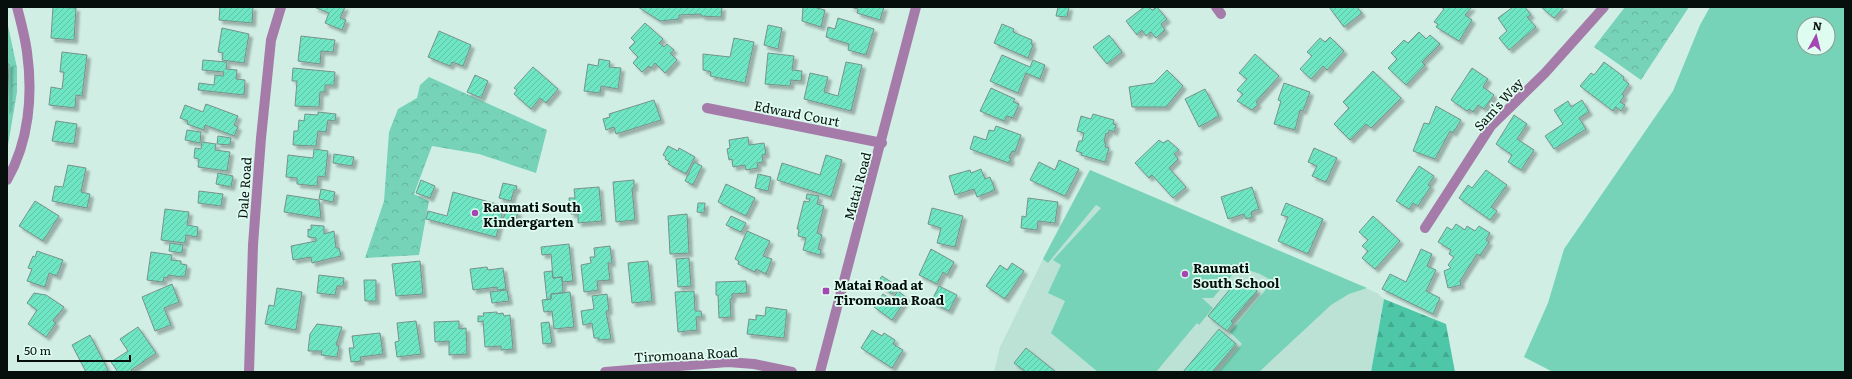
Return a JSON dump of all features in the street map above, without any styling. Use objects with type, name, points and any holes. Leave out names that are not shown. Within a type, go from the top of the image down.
[{"type":"street","points":[[7,180],[15,166],[29,117],[30,84],[27,51],[17,7]]},
{"type":"street","name":"Dale Road","points":[[249,372],[253,245],[260,138],[271,40],[281,7]]},
{"type":"street","name":"Matai Road","points":[[820,372],[882,143],[916,7]]},
{"type":"street","name":"Sam's Way","points":[[1425,228],[1491,126],[1545,73],[1604,7]]},
{"type":"street","name":"Edward Court","points":[[706,108],[882,143]]},
{"type":"street","name":"Tiromoana Road","points":[[605,372],[728,362],[754,364],[792,372]]},
{"type":"shaded area","name":"Raumati South School","points":[[1090,170],[1377,293],[1384,299],[1371,372],[994,372],[1000,347],[1052,241]]},
{"type":"green space","points":[[1625,7],[1689,7],[1641,80],[1594,47]]},
{"type":"green space","points":[[1710,7],[1845,7],[1845,372],[1553,372],[1524,357],[1548,303],[1564,249],[1673,91],[1700,25]]},
{"type":"green space","points":[[7,21],[17,68],[17,92],[7,151]]},
{"type":"green space","points":[[429,77],[547,130],[536,173],[479,154],[432,146],[414,194],[429,201],[419,255],[365,258],[384,201],[389,132],[398,109],[417,98],[420,85]]},
{"type":"green space","name":"Raumati South School","points":[[1090,170],[1367,288],[1349,294],[1331,305],[1259,372],[1218,372],[1242,344],[1230,332],[1264,292],[1271,280],[1260,274],[1239,267],[1213,298],[1202,298],[1213,308],[1199,325],[1197,323],[1156,372],[1098,372],[1051,333],[1065,301],[1048,293],[1061,265],[1053,260],[1101,208],[1096,205],[1048,263],[1043,259]]},
{"type":"green space","points":[[1384,299],[1446,324],[1455,372],[1371,372]]},
{"type":"building","points":[[53,7],[76,8],[74,40],[51,38]]},
{"type":"building","points":[[220,7],[253,7],[252,23],[219,20]]},
{"type":"building","points":[[314,7],[345,7],[340,18],[346,20],[342,30],[325,23],[329,13]]},
{"type":"building","points":[[638,7],[722,7],[721,17],[701,16],[701,14],[679,15],[679,19],[660,21]]},
{"type":"building","points":[[803,7],[813,7],[825,10],[821,27],[802,21]]},
{"type":"building","points":[[850,7],[884,7],[880,20],[857,13],[858,9]]},
{"type":"building","points":[[1058,7],[1069,7],[1067,17],[1056,16]]},
{"type":"building","points":[[1144,7],[1149,7],[1152,10],[1157,7],[1167,19],[1161,24],[1165,30],[1156,38],[1151,32],[1146,36],[1142,30],[1137,35],[1126,21]]},
{"type":"building","points":[[1329,7],[1357,7],[1362,13],[1344,27]]},
{"type":"building","points":[[1441,7],[1472,7],[1465,15],[1472,20],[1459,41],[1436,27],[1438,24],[1434,22],[1444,9]]},
{"type":"building","points":[[1513,7],[1525,7],[1531,15],[1527,17],[1536,27],[1509,50],[1499,38],[1507,31],[1498,18]]},
{"type":"building","points":[[1541,7],[1564,7],[1554,18]]},
{"type":"building","points":[[838,18],[874,29],[866,55],[848,50],[849,44],[826,37],[828,27],[835,29]]},
{"type":"building","points":[[645,23],[663,39],[659,43],[664,47],[667,44],[674,50],[670,53],[677,60],[665,73],[655,63],[651,68],[649,66],[642,72],[633,63],[638,57],[629,48],[635,42],[631,38]]},
{"type":"building","points":[[1002,24],[1014,29],[1013,32],[1032,40],[1031,44],[1033,45],[1028,58],[994,43]]},
{"type":"building","points":[[768,25],[782,28],[778,49],[764,45]]},
{"type":"building","points":[[222,28],[249,34],[244,63],[222,60],[223,53],[218,52]]},
{"type":"building","points":[[439,31],[471,45],[463,66],[452,62],[450,66],[428,57]]},
{"type":"building","points":[[1419,32],[1426,39],[1430,35],[1440,44],[1422,62],[1425,65],[1406,85],[1388,68],[1397,59],[1391,53],[1404,40],[1408,43]]},
{"type":"building","points":[[1109,35],[1122,52],[1107,64],[1093,47]]},
{"type":"building","points":[[301,36],[335,40],[333,52],[321,51],[320,64],[298,61]]},
{"type":"building","points":[[1330,37],[1344,51],[1327,70],[1323,66],[1311,79],[1300,69],[1312,56],[1307,52],[1320,38],[1325,42]]},
{"type":"building","points":[[734,38],[754,42],[745,83],[710,76],[711,72],[703,70],[703,54],[730,57]]},
{"type":"building","points":[[62,52],[87,55],[82,96],[76,95],[75,108],[49,105],[51,87],[62,89],[64,72],[60,72]]},
{"type":"building","points":[[768,53],[794,56],[792,70],[802,71],[801,81],[791,80],[790,86],[765,84]]},
{"type":"building","points":[[1255,54],[1279,76],[1256,102],[1258,104],[1252,110],[1237,101],[1243,94],[1237,90],[1247,79],[1239,73]]},
{"type":"building","points":[[1002,55],[1030,67],[1033,60],[1045,65],[1040,79],[1026,73],[1018,93],[990,81]]},
{"type":"building","points":[[599,59],[610,61],[609,67],[621,68],[618,89],[601,86],[600,93],[584,91],[588,64],[598,66]]},
{"type":"building","points":[[203,60],[227,62],[226,69],[237,70],[236,79],[245,80],[244,95],[198,90],[199,83],[214,85],[215,75],[223,76],[224,72],[202,70]]},
{"type":"building","points":[[846,62],[862,65],[851,111],[804,99],[810,73],[828,77],[824,92],[838,96]]},
{"type":"building","points":[[1604,62],[1624,77],[1623,79],[1629,84],[1622,94],[1624,96],[1620,102],[1625,105],[1621,111],[1616,107],[1613,111],[1580,86],[1591,73],[1594,75]]},
{"type":"building","points":[[7,64],[9,64],[7,109]]},
{"type":"building","points":[[533,67],[558,89],[546,103],[540,98],[531,109],[514,94],[517,90],[514,88]]},
{"type":"building","points":[[293,68],[335,72],[334,85],[325,85],[325,92],[320,92],[319,107],[295,106],[297,81],[292,81]]},
{"type":"building","points":[[1472,68],[1488,79],[1483,87],[1494,95],[1484,109],[1478,105],[1473,112],[1469,109],[1467,111],[1451,100]]},
{"type":"building","points":[[1167,70],[1183,86],[1166,107],[1132,107],[1129,87],[1154,83]]},
{"type":"building","points":[[1373,71],[1401,98],[1371,128],[1366,124],[1350,140],[1334,124],[1349,108],[1343,102]]},
{"type":"building","points":[[475,75],[488,81],[481,98],[467,92]]},
{"type":"building","points":[[1284,83],[1310,92],[1303,111],[1300,110],[1295,130],[1274,124],[1281,101],[1278,100]]},
{"type":"building","points":[[991,88],[1015,99],[1013,102],[1019,104],[1013,118],[1007,116],[1004,121],[980,111]]},
{"type":"building","points":[[1205,89],[1219,116],[1199,127],[1185,99]]},
{"type":"building","points":[[654,100],[661,120],[616,134],[614,127],[606,130],[603,119],[610,117],[609,114]]},
{"type":"building","points":[[1582,100],[1589,112],[1579,118],[1586,129],[1554,149],[1545,136],[1563,124],[1554,110],[1568,101],[1571,107]]},
{"type":"building","points":[[206,104],[238,116],[234,125],[238,127],[234,136],[205,125],[204,130],[187,124],[188,121],[180,118],[185,105],[203,112]]},
{"type":"building","points":[[1436,106],[1461,120],[1453,133],[1450,131],[1435,159],[1413,151],[1424,123],[1429,124]]},
{"type":"building","points":[[318,112],[336,114],[335,121],[328,120],[326,132],[318,131],[316,146],[293,145],[294,131],[298,131],[299,120],[304,121],[305,114],[318,115]]},
{"type":"building","points":[[1093,114],[1114,120],[1113,124],[1116,125],[1114,132],[1109,130],[1108,134],[1106,133],[1104,142],[1106,143],[1105,147],[1109,148],[1105,162],[1081,155],[1082,153],[1076,151],[1079,141],[1082,141],[1084,133],[1077,131],[1081,116],[1091,119]]},
{"type":"building","points":[[1514,115],[1527,124],[1517,139],[1534,150],[1521,170],[1508,162],[1512,155],[1496,144]]},
{"type":"building","points":[[56,121],[77,124],[74,144],[52,141]]},
{"type":"building","points":[[996,126],[1021,135],[1015,152],[1012,151],[1009,158],[1011,159],[1009,163],[970,149],[974,136],[986,140],[989,130],[994,131]]},
{"type":"building","points":[[187,130],[201,132],[200,143],[185,140]]},
{"type":"building","points":[[218,136],[231,138],[230,145],[217,144]]},
{"type":"building","points":[[748,137],[749,145],[764,143],[766,154],[762,155],[763,162],[757,163],[758,168],[746,170],[745,165],[733,167],[732,159],[729,160],[727,149],[730,148],[729,140]]},
{"type":"building","points":[[1159,140],[1163,143],[1168,140],[1179,150],[1174,154],[1178,159],[1169,168],[1186,187],[1173,198],[1152,175],[1149,178],[1135,163]]},
{"type":"building","points":[[202,142],[216,144],[215,150],[230,152],[227,171],[198,167],[199,159],[194,158],[195,148],[201,149]]},
{"type":"building","points":[[668,146],[678,151],[679,148],[695,157],[686,174],[668,164],[670,162],[665,159],[666,157],[663,155]]},
{"type":"building","points":[[1314,148],[1337,158],[1326,182],[1312,176],[1317,166],[1308,162]]},
{"type":"building","points":[[314,149],[328,151],[325,177],[318,176],[317,186],[297,184],[297,178],[286,177],[288,155],[313,158]]},
{"type":"building","points":[[334,154],[354,157],[352,166],[333,163]]},
{"type":"building","points":[[826,155],[842,160],[831,197],[777,180],[782,163],[820,175]]},
{"type":"building","points":[[1059,160],[1079,169],[1065,196],[1030,180],[1039,162],[1055,170]]},
{"type":"building","points":[[694,162],[702,166],[693,185],[685,181]]},
{"type":"building","points":[[68,165],[86,168],[81,192],[90,194],[87,208],[52,201],[55,186],[63,187]]},
{"type":"building","points":[[1419,166],[1434,176],[1428,185],[1431,186],[1418,206],[1413,203],[1409,209],[1396,201]]},
{"type":"building","points":[[981,169],[985,179],[990,177],[995,190],[977,197],[974,189],[955,195],[949,176],[970,170],[971,173]]},
{"type":"building","points":[[1486,170],[1507,185],[1491,207],[1497,211],[1490,220],[1459,198],[1468,185],[1472,188]]},
{"type":"building","points":[[218,173],[233,176],[231,187],[216,184]]},
{"type":"building","points":[[758,174],[771,177],[768,191],[755,188]]},
{"type":"building","points":[[421,180],[435,186],[430,198],[416,193]]},
{"type":"building","points":[[634,180],[634,188],[632,188],[635,220],[616,222],[613,182]]},
{"type":"building","points":[[503,183],[517,186],[516,190],[514,190],[511,201],[499,198]]},
{"type":"building","points":[[726,184],[755,198],[746,216],[718,202]]},
{"type":"building","points":[[599,187],[602,221],[578,223],[578,214],[571,214],[569,198],[575,198],[574,189]]},
{"type":"building","points":[[1252,187],[1259,209],[1251,212],[1252,217],[1246,219],[1244,214],[1228,219],[1221,197]]},
{"type":"building","points":[[321,189],[335,192],[333,202],[319,199]]},
{"type":"building","points":[[199,191],[223,194],[221,206],[198,203]]},
{"type":"building","name":"Raumati South Kindergarten","points":[[453,192],[504,206],[496,237],[426,219],[428,211],[447,216]]},
{"type":"building","points":[[807,194],[819,196],[817,204],[824,206],[817,233],[822,235],[818,249],[821,250],[820,255],[803,250],[806,238],[798,236],[799,229],[797,229],[804,201],[809,202],[810,199],[806,199]]},
{"type":"building","points":[[287,195],[319,200],[321,218],[284,212]]},
{"type":"building","points":[[1028,198],[1058,202],[1055,223],[1038,221],[1037,230],[1021,228],[1022,216],[1026,217]]},
{"type":"building","points":[[35,201],[59,216],[43,241],[19,226]]},
{"type":"building","points":[[698,203],[705,203],[704,213],[697,212]]},
{"type":"building","points":[[1286,203],[1323,219],[1308,254],[1278,241],[1288,217],[1281,215]]},
{"type":"building","points":[[932,208],[963,216],[955,247],[937,243],[941,228],[928,224]]},
{"type":"building","points":[[165,209],[189,212],[187,225],[198,227],[197,237],[186,235],[185,243],[161,240]]},
{"type":"building","points":[[507,209],[518,212],[515,223],[503,219]]},
{"type":"building","points":[[687,214],[689,253],[670,254],[668,216]]},
{"type":"building","points":[[731,216],[746,223],[741,232],[726,225]]},
{"type":"building","points":[[1373,216],[1400,241],[1375,269],[1362,258],[1368,251],[1362,246],[1368,240],[1359,232]]},
{"type":"building","points":[[1456,224],[1465,230],[1467,226],[1475,231],[1479,226],[1490,233],[1486,240],[1489,242],[1480,256],[1477,254],[1460,281],[1461,285],[1448,288],[1444,271],[1451,268],[1448,265],[1454,257],[1449,254],[1451,250],[1438,242],[1447,227],[1452,230]]},
{"type":"building","points":[[311,225],[324,226],[324,234],[334,231],[336,248],[339,248],[341,256],[312,263],[311,257],[293,260],[291,246],[316,241],[316,238],[308,237],[308,229],[311,230]]},
{"type":"building","points":[[747,231],[770,241],[763,256],[772,259],[766,274],[756,269],[755,272],[738,264],[739,261],[735,259]]},
{"type":"building","points":[[170,243],[183,245],[182,253],[169,251]]},
{"type":"building","points":[[569,244],[573,281],[562,282],[562,277],[553,278],[551,254],[542,255],[541,247]]},
{"type":"building","points":[[610,246],[612,263],[608,263],[610,280],[597,281],[598,290],[584,292],[581,265],[591,263],[590,257],[595,257],[594,248]]},
{"type":"building","points":[[931,249],[954,262],[947,275],[943,272],[937,284],[919,275]]},
{"type":"building","points":[[1421,249],[1432,254],[1427,266],[1436,270],[1426,291],[1440,298],[1433,314],[1382,289],[1390,274],[1406,282]]},
{"type":"building","points":[[37,251],[63,260],[57,276],[49,273],[45,287],[27,281],[32,269],[28,268]]},
{"type":"building","points":[[151,252],[172,255],[171,260],[181,261],[181,264],[187,265],[185,276],[168,275],[168,278],[164,277],[163,282],[147,280]]},
{"type":"building","points":[[689,258],[691,286],[678,287],[676,259]]},
{"type":"building","points":[[420,261],[423,294],[396,296],[392,264]]},
{"type":"building","points":[[648,261],[652,301],[632,303],[628,263]]},
{"type":"building","points":[[1012,263],[1024,271],[1005,299],[986,286],[1000,265],[1007,270]]},
{"type":"building","points":[[487,267],[488,270],[503,268],[506,289],[497,290],[497,287],[473,290],[470,269]]},
{"type":"building","points":[[552,271],[553,278],[562,277],[563,293],[551,294],[551,299],[547,300],[544,272]]},
{"type":"building","points":[[319,275],[344,278],[343,286],[337,286],[335,295],[317,293]]},
{"type":"building","points":[[882,276],[897,286],[892,294],[877,284]]},
{"type":"building","points":[[1240,277],[1257,291],[1231,321],[1233,323],[1227,331],[1208,316]]},
{"type":"building","points":[[364,280],[376,280],[376,301],[365,301]]},
{"type":"building","points":[[746,281],[747,293],[732,294],[732,299],[730,299],[731,317],[719,318],[716,282]]},
{"type":"building","points":[[172,284],[179,302],[164,308],[171,325],[155,331],[142,297]]},
{"type":"building","points":[[939,286],[957,295],[949,311],[931,302]]},
{"type":"building","points":[[277,288],[302,292],[296,330],[265,324],[269,305],[274,306]]},
{"type":"building","points":[[507,290],[509,301],[492,303],[490,292]]},
{"type":"building","points":[[694,291],[695,311],[701,311],[702,317],[696,317],[697,330],[678,332],[675,292]]},
{"type":"building","points":[[898,291],[907,298],[892,320],[874,307],[883,294],[892,300]]},
{"type":"building","points":[[570,292],[574,327],[554,329],[552,311],[544,312],[542,300],[551,299],[551,294]]},
{"type":"building","points":[[34,293],[46,295],[64,307],[53,321],[56,323],[46,337],[28,324],[37,310],[27,303]]},
{"type":"building","points":[[607,294],[609,311],[606,311],[611,339],[599,340],[599,338],[594,338],[592,323],[583,325],[581,311],[594,309],[592,296]]},
{"type":"building","points":[[766,307],[787,310],[784,338],[747,334],[749,319],[756,320],[756,315],[765,316]]},
{"type":"building","points":[[497,312],[497,314],[503,313],[504,316],[510,315],[513,349],[501,350],[501,346],[485,347],[483,321],[478,322],[478,316],[484,316],[483,313]]},
{"type":"building","points":[[416,321],[421,354],[397,357],[395,342],[399,341],[397,323]]},
{"type":"building","points":[[459,321],[459,329],[466,328],[467,354],[449,355],[449,341],[435,342],[434,322]]},
{"type":"building","points":[[549,322],[552,343],[543,344],[541,323]]},
{"type":"building","points":[[317,324],[342,327],[336,345],[339,346],[337,357],[321,355],[322,351],[308,351],[310,334]]},
{"type":"building","points":[[138,327],[156,353],[131,370],[133,372],[118,372],[111,362],[128,351],[120,339]]},
{"type":"building","points":[[1219,329],[1236,344],[1212,372],[1183,372]]},
{"type":"building","points":[[872,330],[882,336],[884,333],[895,340],[893,344],[903,350],[892,368],[861,348]]},
{"type":"building","points":[[380,333],[383,354],[360,357],[361,361],[351,362],[349,348],[354,348],[352,336]]},
{"type":"building","points":[[90,335],[108,370],[104,372],[86,372],[72,345]]},
{"type":"building","points":[[1026,348],[1056,372],[1026,372],[1014,363]]},
{"type":"place","name":"Raumati South Kindergarten","points":[[475,213]]},
{"type":"place","name":"Raumati South School","points":[[1185,274]]},
{"type":"place","name":"Matai Road at Tiromoana Road","points":[[826,291]]}]
